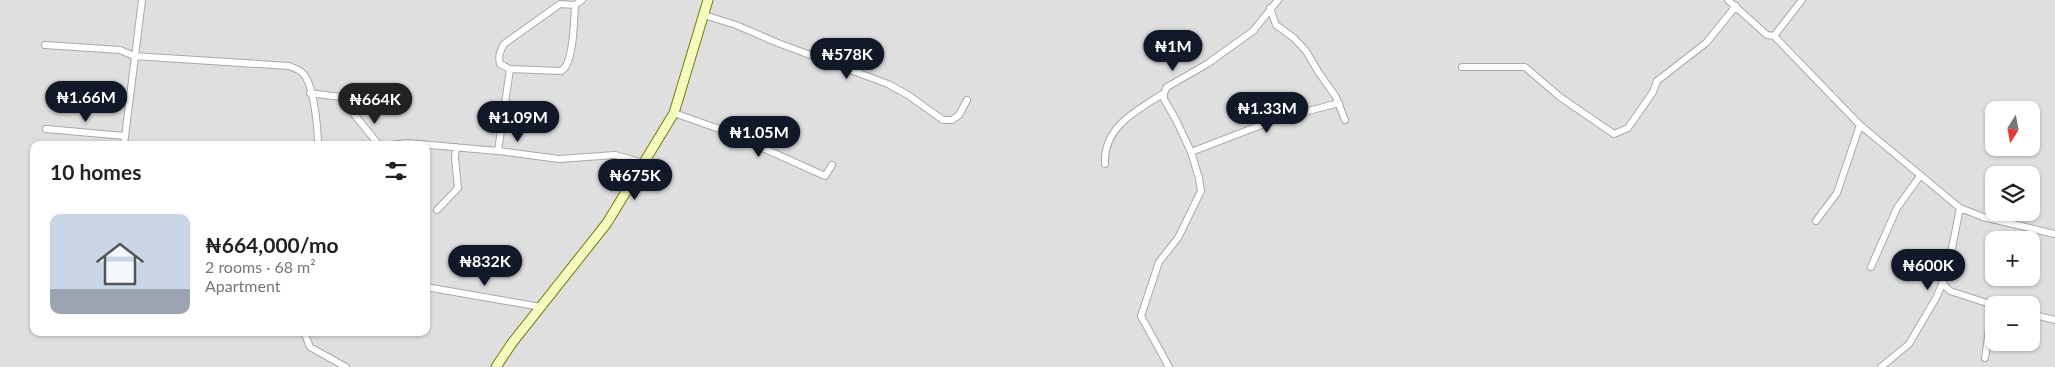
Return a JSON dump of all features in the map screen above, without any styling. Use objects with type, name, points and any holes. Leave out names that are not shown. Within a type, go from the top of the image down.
[{"type":"street","points":[[124,141],[142,0]]},
{"type":"street","points":[[575,5],[572,40],[568,65],[565,69],[561,71],[510,69],[500,64],[498,58],[504,44],[560,4],[575,5],[582,0]]},
{"type":"street","points":[[496,367],[607,223],[674,113],[708,0]]},
{"type":"street","points":[[1169,367],[1141,316],[1159,262],[1178,238],[1201,191],[1191,152],[1164,99],[1164,93],[1167,87],[1207,64],[1253,31],[1278,0]]},
{"type":"street","points":[[1728,0],[1767,35],[1774,36],[1860,125],[1960,208],[1983,217],[2055,234]]},
{"type":"street","points":[[1774,36],[1802,0]]},
{"type":"street","points":[[1462,67],[1526,67],[1560,97],[1614,134],[1628,128],[1653,92],[1657,81],[1706,43],[1736,6]]},
{"type":"street","points":[[1270,8],[1276,25],[1294,38],[1306,51],[1339,104],[1345,120]]},
{"type":"street","points":[[704,15],[736,25],[778,43],[888,84],[908,95],[943,120],[952,120],[959,115],[967,100]]},
{"type":"street","points":[[45,44],[120,50],[134,56],[288,66],[299,70],[305,76],[318,128],[318,141]]},
{"type":"street","points":[[498,151],[510,69]]},
{"type":"street","points":[[310,93],[340,97],[376,141]]},
{"type":"street","points":[[1105,164],[1104,150],[1113,132],[1129,117],[1164,93]]},
{"type":"street","points":[[1191,152],[1277,119],[1339,104]]},
{"type":"street","points":[[674,113],[725,131],[825,176],[832,165]]},
{"type":"street","points":[[1816,221],[1837,193],[1860,125]]},
{"type":"street","points":[[46,129],[125,136]]},
{"type":"street","points":[[430,145],[559,159],[615,155],[644,163]]},
{"type":"street","points":[[437,210],[458,188],[455,158],[456,147]]},
{"type":"street","points":[[1871,267],[1897,208],[1920,176]]},
{"type":"street","points":[[1882,367],[1909,344],[1943,284],[1960,208]]},
{"type":"street","points":[[1943,284],[1950,291],[1985,302]]},
{"type":"street","points":[[430,289],[541,307]]},
{"type":"street","points":[[2040,316],[2055,320]]},
{"type":"street","points":[[306,336],[310,347],[346,367]]},
{"type":"street","points":[[1985,358],[1986,351]]},
{"type":"shaded area","points":[[0,0],[2055,0],[2055,367],[0,367]]}]
